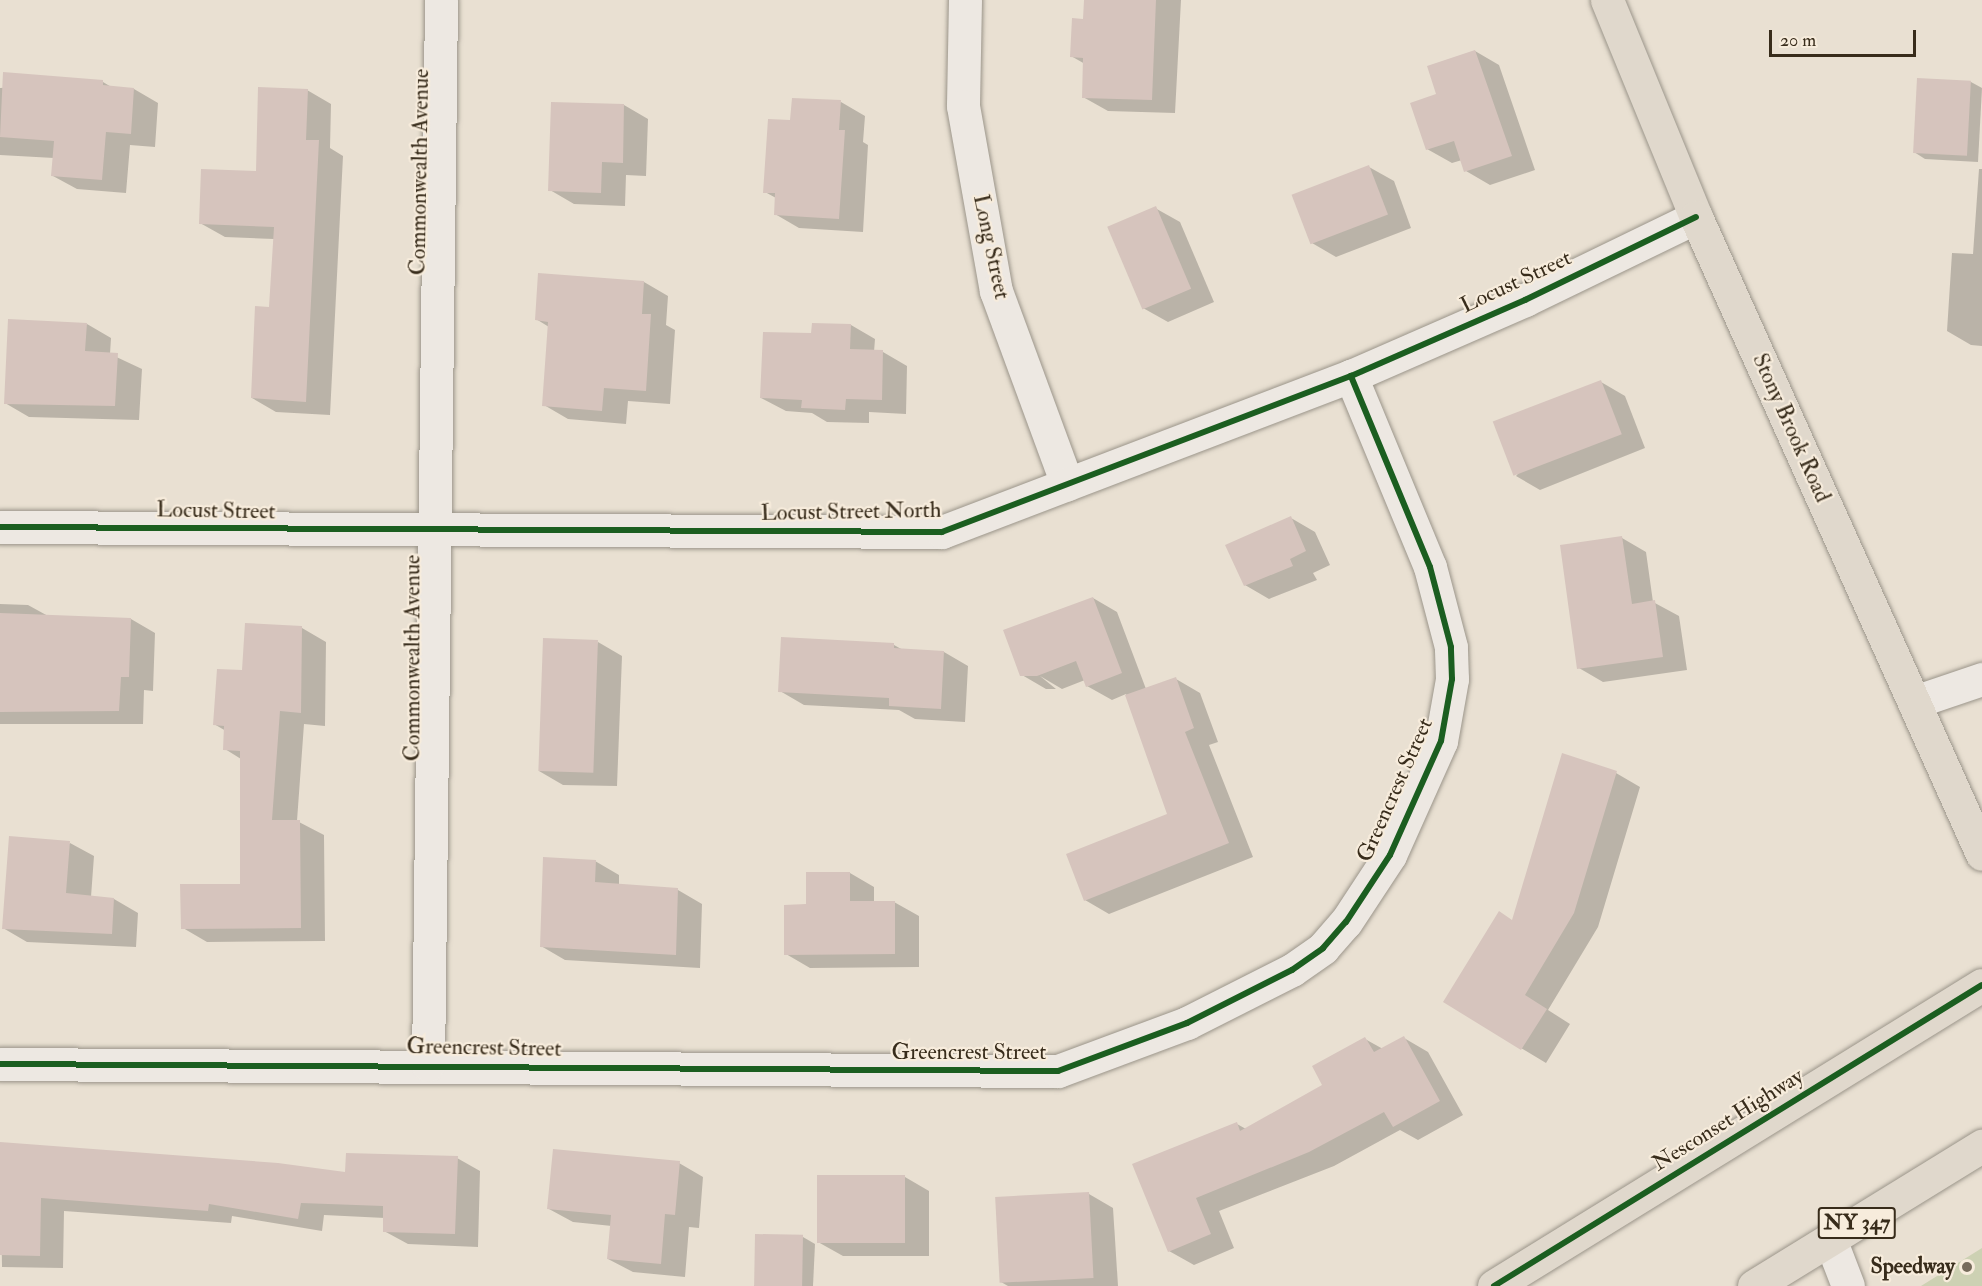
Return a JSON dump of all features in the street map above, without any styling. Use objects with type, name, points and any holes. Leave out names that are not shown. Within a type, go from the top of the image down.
[{"type":"main road","name":"Stony Brook Road","points":[[1607,0],[1696,217],[1982,854]]},
{"type":"main road","name":"Nesconset Highway","points":[[1494,1286],[1982,985]]},
{"type":"main road","name":"NY 347","points":[[1754,1286],[1982,1146]]},
{"type":"street","name":"Commonwealth Avenue","points":[[428,1065],[432,531],[441,0]]},
{"type":"street","name":"Long Street","points":[[965,0],[963,106],[996,291],[1067,484]]},
{"type":"street","name":"Locust Street","points":[[1351,376],[1526,300],[1696,217]]},
{"type":"street","name":"Locust Street North","points":[[432,531],[942,532],[1351,376]]},
{"type":"street","name":"Greencrest Street","points":[[0,1064],[428,1065],[1058,1071],[1187,1023],[1292,970],[1323,948],[1346,922],[1390,855],[1441,741],[1452,679],[1451,647],[1430,567],[1351,376]]},
{"type":"street","name":"Locust Street","points":[[0,527],[432,531]]},
{"type":"street","points":[[1914,702],[1982,679]]},
{"type":"street","points":[[1830,1239],[1848,1286]]},
{"type":"green space","name":"Speedway","points":[[1982,1248],[1982,1286],[1921,1286]]},
{"type":"building","points":[[1084,0],[1156,0],[1152,100],[1082,98],[1083,58],[1070,57],[1072,18],[1083,19]]},
{"type":"building","points":[[1475,50],[1512,156],[1464,172],[1454,141],[1426,150],[1410,103],[1436,94],[1427,66]]},
{"type":"building","points":[[3,72],[103,80],[103,85],[134,88],[131,134],[106,132],[102,180],[51,176],[54,141],[0,137]]},
{"type":"building","points":[[1917,78],[1971,81],[1967,156],[1913,153]]},
{"type":"building","points":[[258,87],[308,89],[306,140],[319,140],[306,402],[251,398],[255,306],[269,307],[274,227],[199,224],[201,169],[256,171]]},
{"type":"building","points":[[792,98],[841,100],[839,130],[845,130],[839,219],[774,215],[775,193],[763,193],[768,119],[790,120]]},
{"type":"building","points":[[551,102],[624,104],[623,163],[602,162],[601,193],[548,191]]},
{"type":"building","points":[[1369,165],[1388,214],[1311,244],[1292,195]]},
{"type":"building","points":[[1156,206],[1191,289],[1142,310],[1107,227]]},
{"type":"building","points":[[538,273],[644,281],[642,314],[651,314],[646,391],[604,388],[602,411],[542,406],[548,322],[535,320]]},
{"type":"building","points":[[8,319],[87,323],[85,351],[118,353],[115,406],[4,404]]},
{"type":"building","points":[[812,323],[851,324],[850,349],[883,350],[882,400],[846,399],[845,410],[801,408],[802,400],[760,398],[763,332],[811,333]]},
{"type":"building","points":[[1601,380],[1622,434],[1513,476],[1493,422]]},
{"type":"building","points":[[1291,516],[1306,551],[1290,559],[1293,566],[1244,586],[1225,545]]},
{"type":"building","points":[[1622,536],[1632,604],[1655,600],[1663,657],[1577,669],[1560,545]]},
{"type":"building","points":[[1093,597],[1122,673],[1086,687],[1076,661],[1037,676],[1020,676],[1003,630]]},
{"type":"building","points":[[0,613],[131,618],[129,677],[121,677],[119,711],[0,712]]},
{"type":"building","points":[[245,623],[302,626],[301,713],[280,711],[272,820],[300,820],[301,928],[181,929],[180,884],[240,884],[240,751],[223,750],[224,726],[213,725],[217,669],[242,670]]},
{"type":"building","points":[[781,637],[894,643],[894,648],[944,651],[941,709],[889,706],[889,698],[778,692]]},
{"type":"building","points":[[543,638],[598,640],[593,773],[538,771]]},
{"type":"building","points":[[1176,677],[1194,728],[1185,732],[1229,843],[1084,901],[1066,854],[1167,814],[1125,695]]},
{"type":"building","points":[[1562,753],[1617,771],[1574,913],[1525,995],[1547,1009],[1521,1050],[1443,1002],[1499,911],[1512,920]]},
{"type":"building","points":[[9,836],[70,841],[66,893],[114,898],[112,934],[2,929]]},
{"type":"building","points":[[543,857],[596,860],[595,882],[678,888],[676,955],[540,947]]},
{"type":"building","points":[[806,872],[850,872],[850,901],[895,901],[895,954],[784,955],[784,905],[806,904]]},
{"type":"building","points":[[1404,1036],[1440,1101],[1393,1127],[1384,1112],[1309,1152],[1196,1198],[1211,1234],[1168,1252],[1132,1164],[1237,1122],[1240,1131],[1322,1085],[1312,1066],[1365,1037],[1374,1052]]},
{"type":"building","points":[[0,1142],[278,1163],[345,1172],[346,1153],[458,1156],[455,1234],[383,1232],[383,1206],[301,1203],[298,1219],[209,1204],[208,1211],[41,1198],[40,1256],[0,1255]]},
{"type":"building","points":[[553,1149],[680,1161],[675,1215],[665,1214],[661,1264],[607,1259],[611,1215],[547,1209]]},
{"type":"building","points":[[817,1175],[905,1175],[905,1243],[817,1243]]},
{"type":"building","points":[[1089,1192],[1094,1278],[1000,1283],[995,1197]]},
{"type":"building","points":[[755,1234],[803,1235],[802,1286],[754,1286]]},
{"type":"cycle path","points":[[0,527],[942,532],[1351,376],[1525,300],[1696,217]]},
{"type":"cycle path","points":[[0,1064],[1058,1071],[1187,1023],[1292,970],[1323,948],[1346,922],[1390,855],[1441,741],[1452,679],[1451,647],[1430,567],[1351,376]]},
{"type":"cycle path","points":[[1494,1286],[1982,985]]},
{"type":"place","name":"Speedway","points":[[1967,1267]]}]
